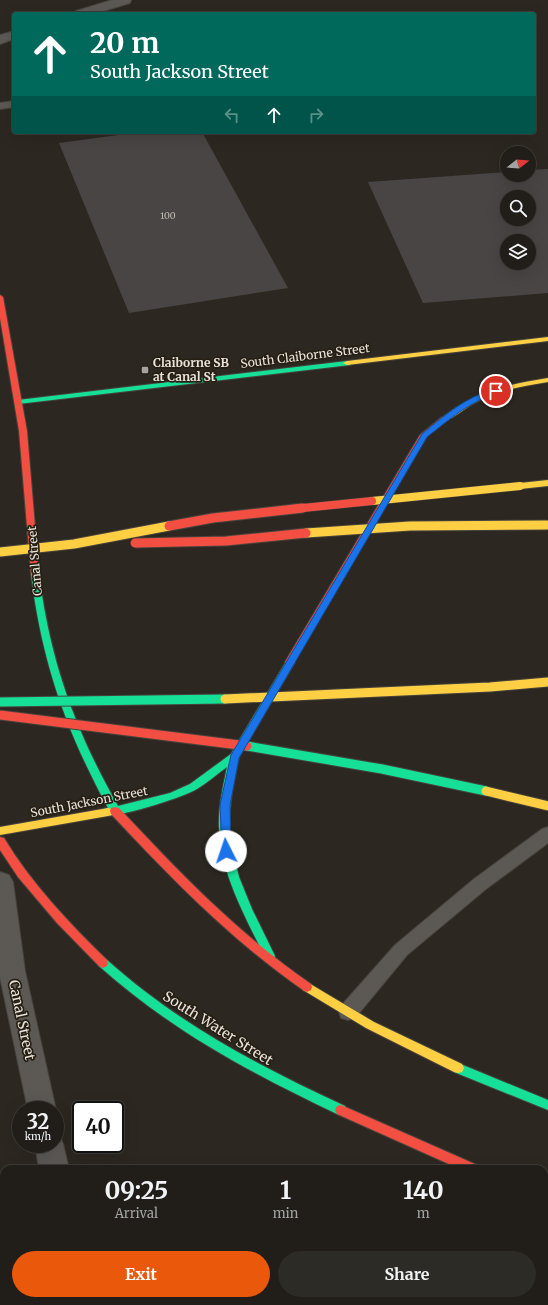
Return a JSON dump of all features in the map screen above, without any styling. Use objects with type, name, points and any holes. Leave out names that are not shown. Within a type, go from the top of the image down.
[{"type":"main road","name":"Canal Street","points":[[0,297],[26,459],[35,572],[40,611],[49,656],[74,731],[93,774],[115,811]]},
{"type":"main road","name":"South Claiborne Street","points":[[6,403],[548,339]]},
{"type":"main road","name":"South Jackson Street","points":[[0,831],[115,811],[145,804],[193,787],[234,758],[424,435],[456,410],[483,395],[522,384],[548,380]]},
{"type":"main road","points":[[0,552],[74,544],[213,518],[548,483]]},
{"type":"main road","points":[[74,544],[226,541],[286,534],[410,526],[547,525]]},
{"type":"main road","points":[[0,702],[252,699],[482,687],[548,682]]},
{"type":"main road","points":[[0,715],[296,753],[439,780],[548,806]]},
{"type":"main road","points":[[234,758],[225,805],[226,851],[232,875],[273,963]]},
{"type":"main road","points":[[115,811],[166,867],[202,903],[273,963],[348,1012],[442,1060],[548,1105]]},
{"type":"main road","name":"South Water Street","points":[[0,841],[22,876],[51,912],[91,954],[136,992],[174,1019],[212,1044],[281,1083],[367,1123],[464,1165]]},
{"type":"street","points":[[87,12],[125,0]]},
{"type":"street","points":[[0,40],[12,36]]},
{"type":"street","name":"Canal Street","points":[[0,882],[12,971],[40,1101]]},
{"type":"street","points":[[51,1153],[53,1165]]},
{"type":"lane","points":[[0,106],[12,104]]},
{"type":"lane","points":[[348,1012],[402,950],[480,884],[548,834]]},
{"type":"building","points":[[126,134],[203,134],[288,288],[129,313],[59,143]]},
{"type":"building","points":[[548,169],[548,293],[423,303],[368,182],[500,173],[500,182],[536,182],[536,170]]},
{"type":"traffic: fast","points":[[18,402],[347,363]]},
{"type":"traffic: fast","points":[[35,574],[39,606],[52,667],[85,755],[115,811],[108,812]]},
{"type":"traffic: fast","points":[[115,811],[172,796],[193,787],[234,757],[290,662]]},
{"type":"traffic: fast","points":[[0,702],[225,699]]},
{"type":"traffic: fast","points":[[247,746],[382,769],[486,791]]},
{"type":"traffic: fast","points":[[234,757],[225,809],[224,827],[229,861],[240,893],[270,956]]},
{"type":"traffic: fast","points":[[103,963],[129,986],[185,1027],[278,1080],[341,1110]]},
{"type":"traffic: fast","points":[[458,1068],[548,1105]]},
{"type":"traffic: slow","points":[[347,363],[548,339]]},
{"type":"traffic: slow","points":[[445,419],[470,402],[482,396],[506,388],[548,380]]},
{"type":"traffic: slow","points":[[520,486],[548,483]]},
{"type":"traffic: slow","points":[[372,501],[520,486]]},
{"type":"traffic: slow","points":[[306,533],[410,526],[547,525]]},
{"type":"traffic: slow","points":[[0,552],[74,544],[169,526]]},
{"type":"traffic: slow","points":[[225,699],[490,687],[548,682]]},
{"type":"traffic: slow","points":[[486,791],[548,806]]},
{"type":"traffic: slow","points":[[0,831],[108,812]]},
{"type":"traffic: slow","points":[[307,987],[370,1025],[458,1068]]},
{"type":"traffic: jam","points":[[0,297],[23,431],[35,574]]},
{"type":"traffic: jam","points":[[290,662],[424,435],[445,419]]},
{"type":"traffic: jam","points":[[169,526],[213,518],[372,501]]},
{"type":"traffic: jam","points":[[135,543],[226,541],[306,533]]},
{"type":"traffic: jam","points":[[0,715],[247,746]]},
{"type":"traffic: jam","points":[[115,811],[182,882],[206,905],[254,949],[307,987]]},
{"type":"traffic: jam","points":[[0,841],[22,875],[34,890],[74,935],[103,963]]},
{"type":"traffic: jam","points":[[341,1110],[464,1165]]},
{"type":"place","name":"Claiborne SB at Canal St","points":[[145,370]]},
{"type":"route","points":[[226,851],[224,822],[225,805],[234,758],[424,435],[456,410],[483,395],[496,391]]}]
